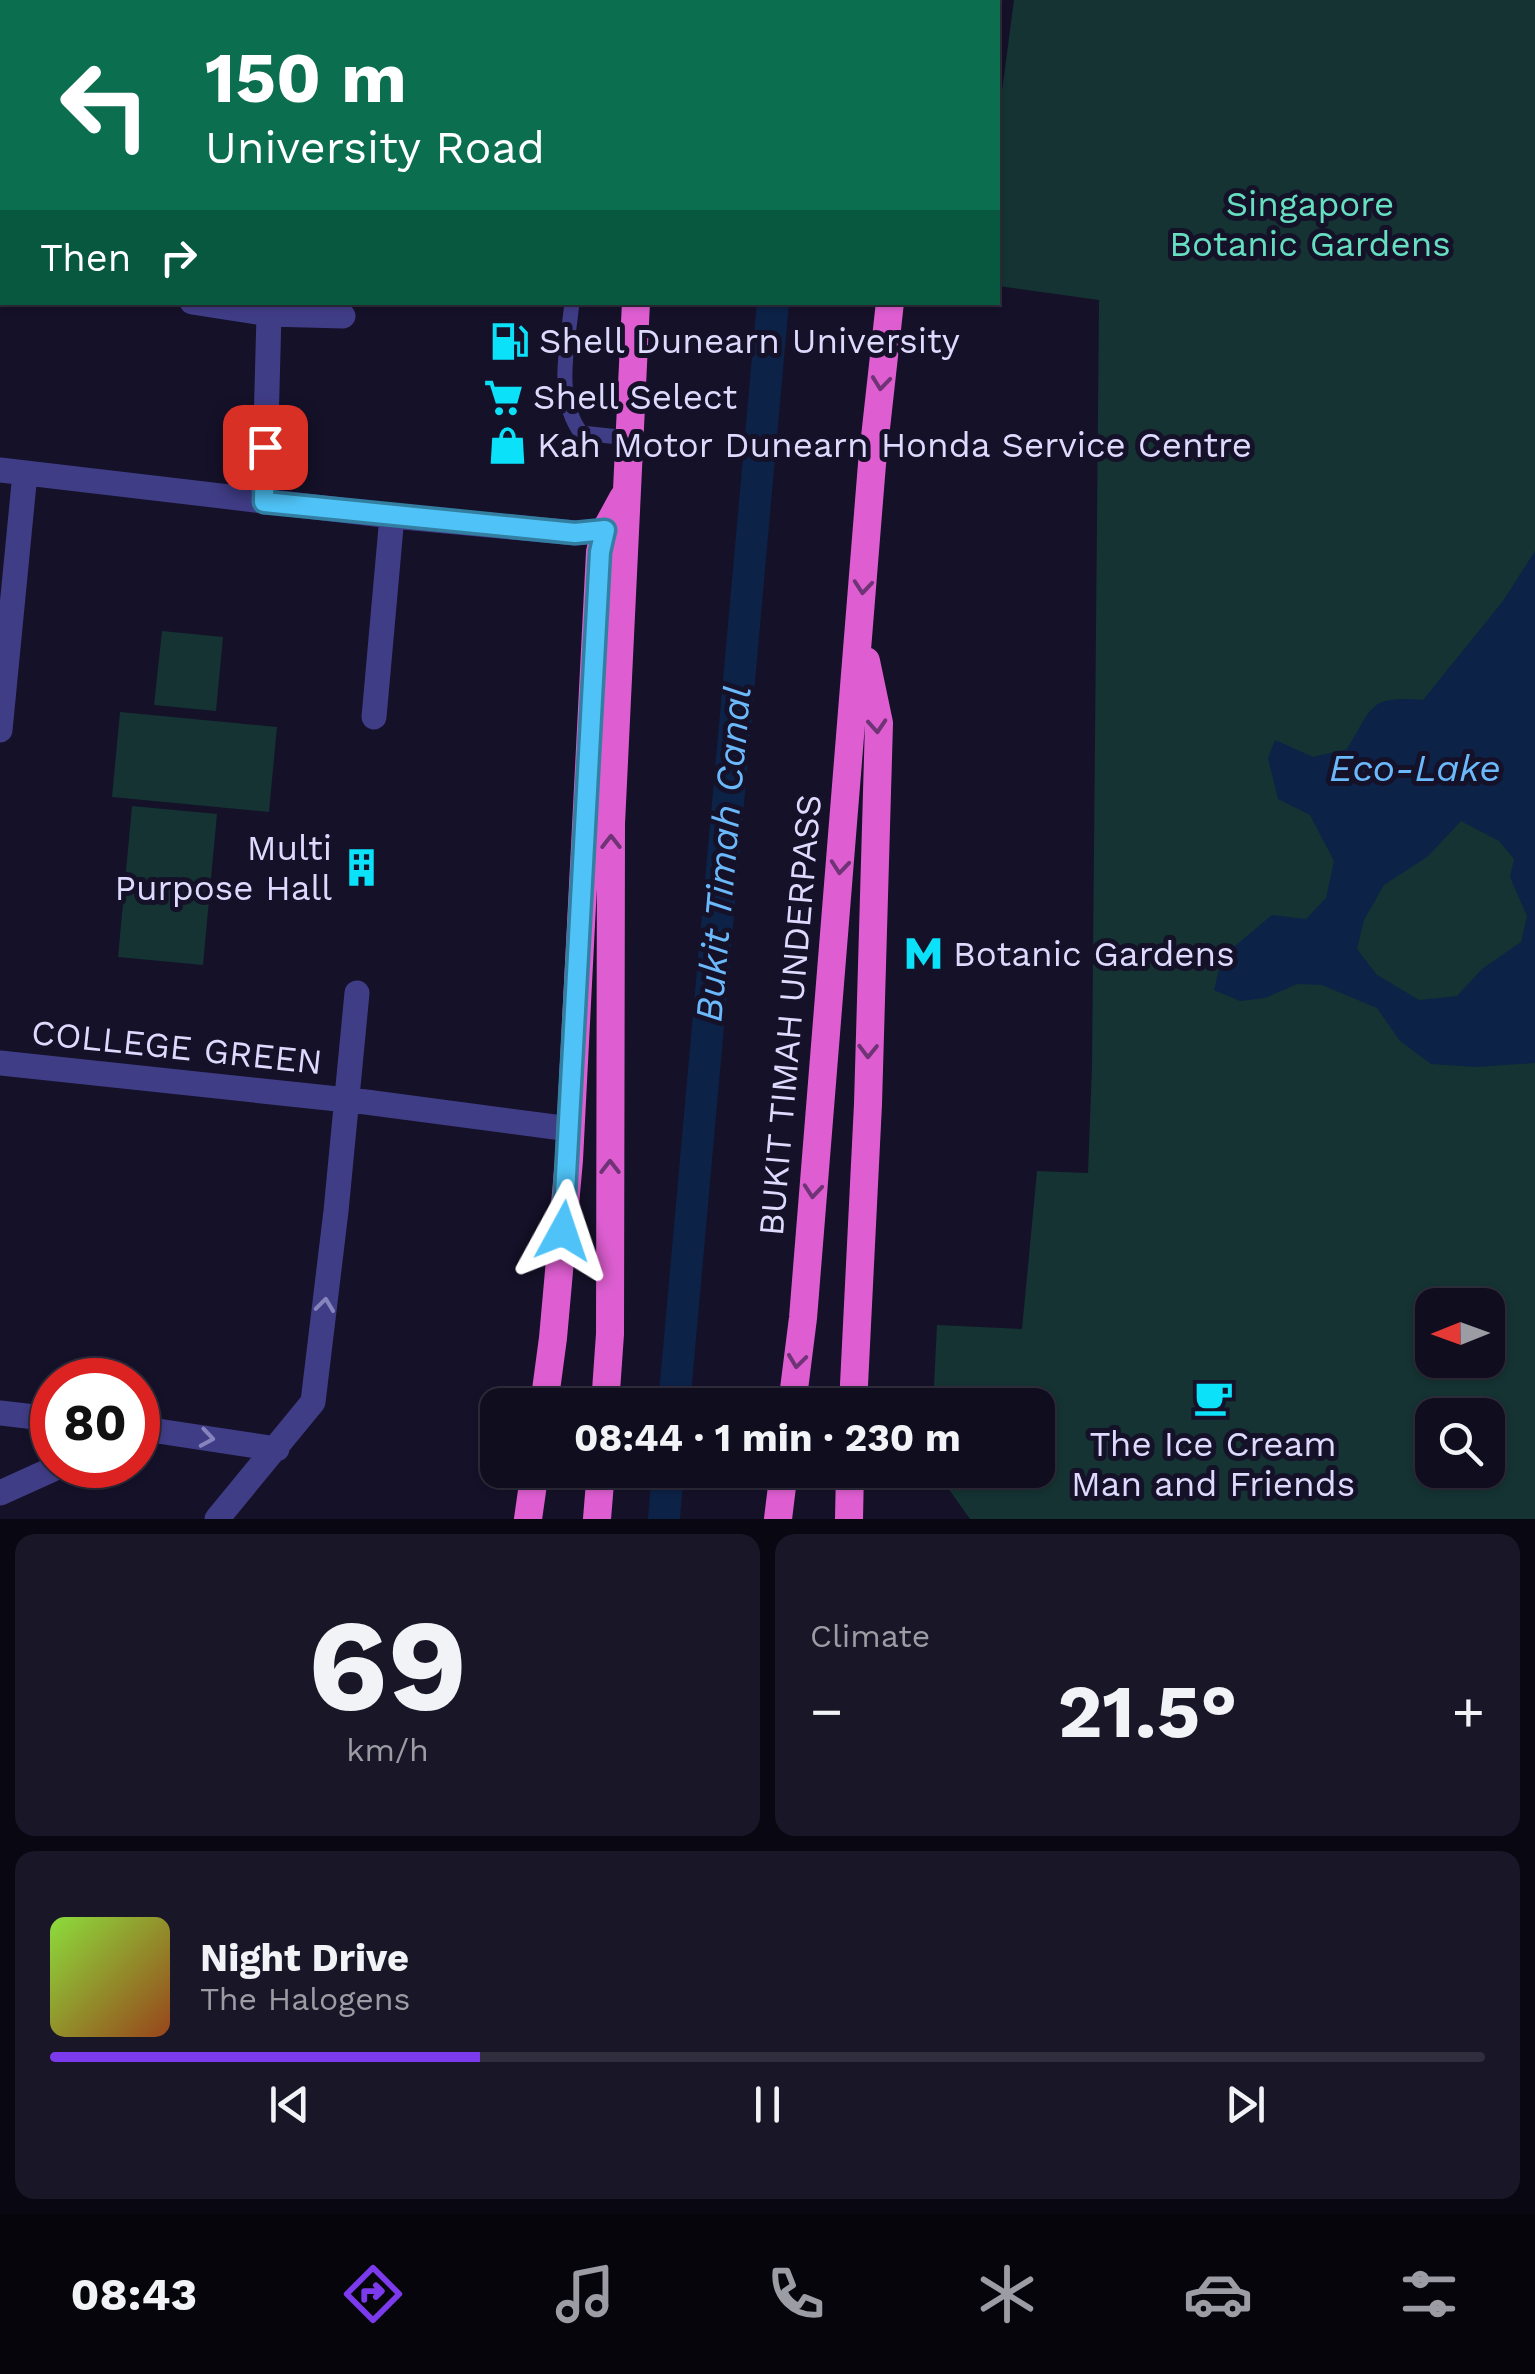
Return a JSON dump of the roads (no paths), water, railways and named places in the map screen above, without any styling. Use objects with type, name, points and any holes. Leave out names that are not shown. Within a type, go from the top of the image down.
[{"type":"highway","points":[[606,1388],[610,1314],[611,824],[636,305]]},
{"type":"highway","name":"BUKIT TIMAH UNDERPASS","points":[[794,1388],[890,305]]},
{"type":"highway","points":[[546,1388],[570,1129],[602,541],[626,492]]},
{"type":"highway","points":[[853,1388],[868,1104],[879,723],[859,631]]},
{"type":"highway","points":[[528,1519],[532,1488]]},
{"type":"highway","points":[[597,1519],[599,1488]]},
{"type":"highway","points":[[778,1519],[782,1488]]},
{"type":"highway","points":[[849,1519],[850,1488]]},
{"type":"street","points":[[211,305],[268,314],[343,316]]},
{"type":"street","points":[[264,502],[268,314]]},
{"type":"street","points":[[0,730],[13,472],[575,533],[602,541]]},
{"type":"street","points":[[374,717],[392,516]]},
{"type":"street","name":"COLLEGE GREEN","points":[[217,1519],[313,1402],[357,993]]},
{"type":"street","name":"COLLEGE GREEN","points":[[0,1063],[347,1100],[570,1129]]},
{"type":"street","points":[[0,1413],[30,1416]]},
{"type":"street","points":[[160,1431],[277,1449]]},
{"type":"street","points":[[0,1492],[30,1479]]},
{"type":"lane","points":[[572,305],[560,380],[572,421],[581,433],[629,438]]},
{"type":"water","name":"Eco-Lake","points":[[1535,551],[1535,1063],[1476,1067],[1431,1064],[1400,1041],[1377,1008],[1322,985],[1297,984],[1265,998],[1240,1001],[1214,990],[1222,957],[1272,915],[1306,919],[1326,898],[1334,861],[1310,815],[1278,799],[1268,758],[1275,740],[1313,757],[1347,749],[1374,707],[1392,700],[1423,700],[1503,601]],"holes":[[[1461,821],[1499,841],[1514,859],[1510,877],[1527,916],[1521,942],[1482,969],[1457,996],[1419,1000],[1377,975],[1357,949],[1364,920],[1384,885],[1427,857]]]},
{"type":"waterway","name":"Bukit Timah Canal","points":[[676,1388],[773,305]]},
{"type":"waterway","name":"Bukit Timah Canal","points":[[664,1519],[667,1488]]},
{"type":"place","name":"Shell Dunearn University","points":[[509,341]]},
{"type":"place","name":"Shell Select","points":[[503,397]]},
{"type":"place","name":"Kah Motor Dunearn Honda Service Centre","points":[[507,445]]},
{"type":"place","name":"Multi Purpose Hall","points":[[362,868]]},
{"type":"place","name":"Botanic Gardens","points":[[923,954]]},
{"type":"place","name":"The Ice Cream Man and Friends","points":[[1213,1397]]},
{"type":"park label","name":"Singapore Botanic Gardens","points":[[1310,224]]}]
